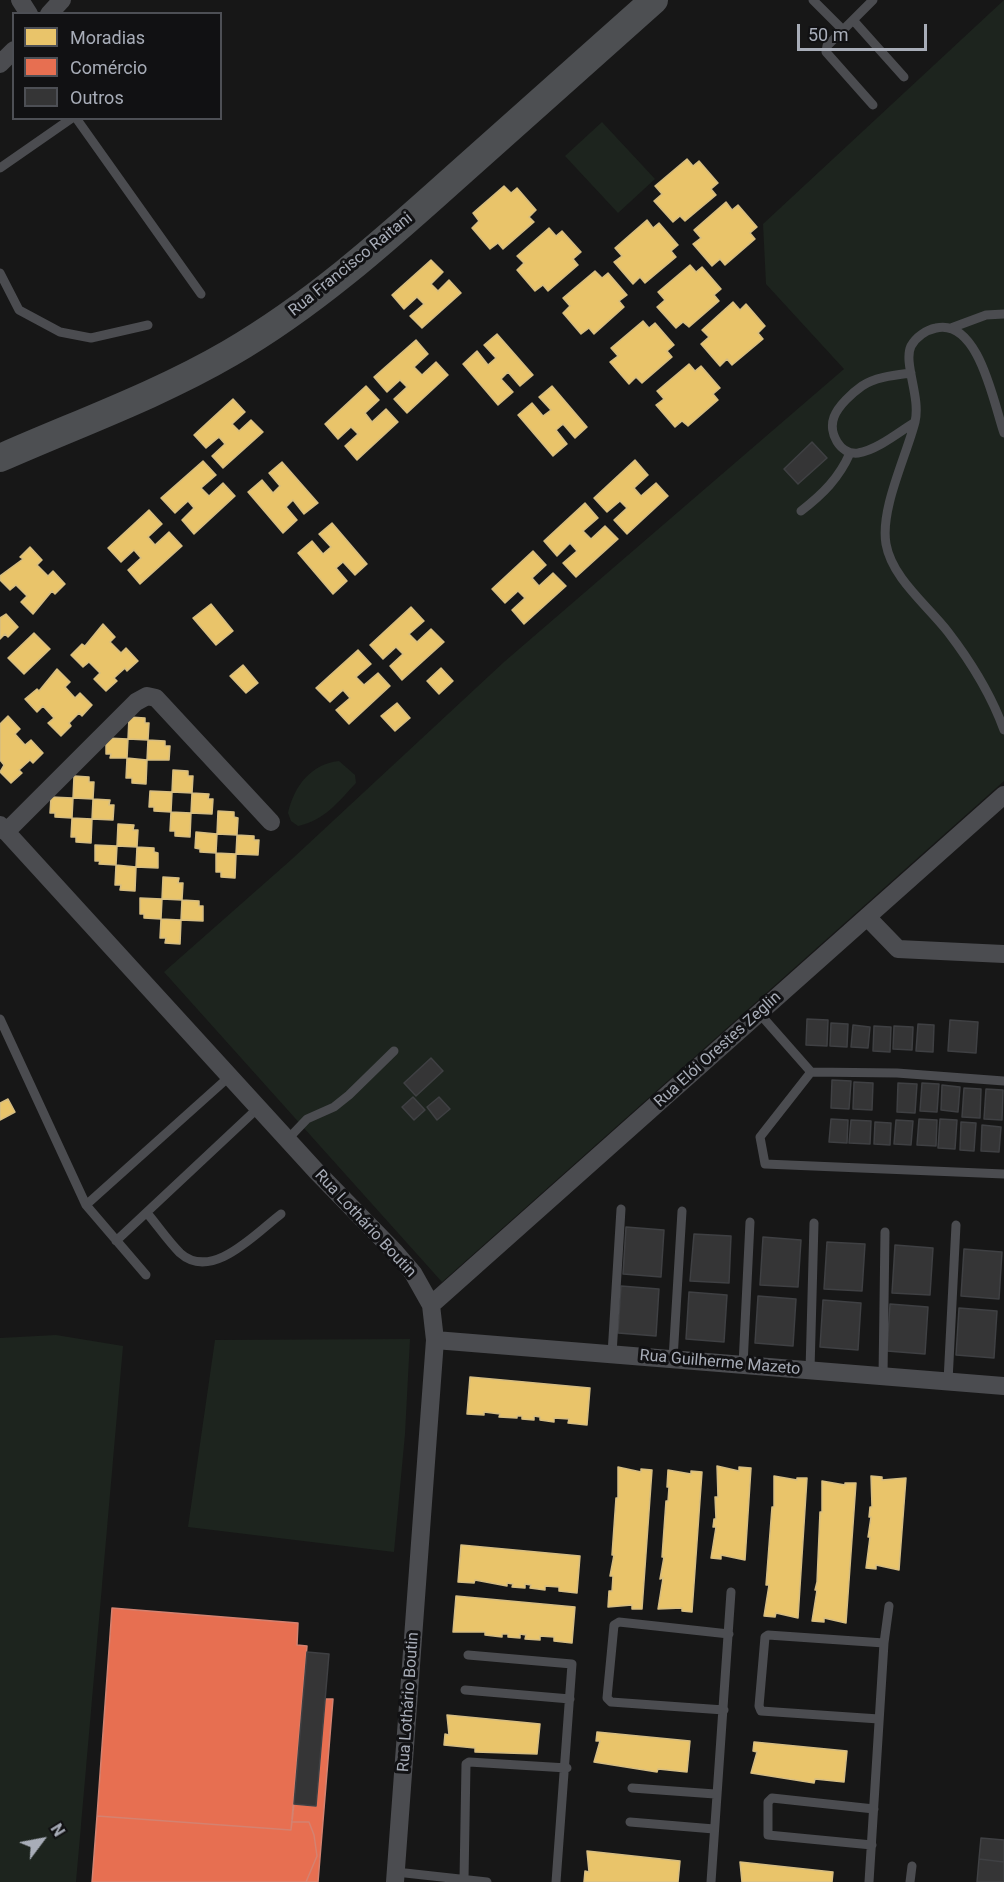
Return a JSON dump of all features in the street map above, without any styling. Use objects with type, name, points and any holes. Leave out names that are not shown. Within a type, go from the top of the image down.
[{"type":"main road","name":"Rua Francisco Raitani","points":[[1,458],[189,375],[239,348],[297,309],[346,272],[409,218],[654,0]]},
{"type":"street","points":[[51,12],[62,0]]},
{"type":"street","points":[[0,64],[12,52]]},
{"type":"street","points":[[3,828],[136,702],[147,696],[156,698],[270,822]]},
{"type":"street","name":"Rua Elói Orestes Zeglin","points":[[431,1305],[867,917],[1001,804]]},
{"type":"street","name":"Rua Lothário Boutin","points":[[3,828],[287,1140],[395,1252],[422,1287],[431,1305],[435,1340],[396,1877]]},
{"type":"street","points":[[867,917],[898,949],[1004,954]]},
{"type":"street","name":"Rua Guilherme Mazeto","points":[[435,1340],[1004,1386]]},
{"type":"lane","points":[[813,0],[843,30]]},
{"type":"lane","points":[[873,0],[826,46],[826,52],[873,105]]},
{"type":"lane","points":[[852,20],[904,77]]},
{"type":"lane","points":[[0,168],[71,120]]},
{"type":"lane","points":[[75,120],[201,294]]},
{"type":"lane","points":[[0,273],[19,310],[60,332],[91,338],[148,325]]},
{"type":"lane","points":[[1004,314],[986,315],[951,328],[938,328],[917,338],[910,348],[911,373],[918,403],[915,422],[885,519],[889,556],[900,576],[949,634],[993,700],[1002,719],[1004,730]]},
{"type":"lane","points":[[951,328],[961,333],[981,363],[1004,433]]},
{"type":"lane","points":[[911,373],[863,385],[834,416],[834,435],[839,445],[850,453],[860,452],[915,422]]},
{"type":"lane","points":[[801,511],[841,473],[850,453]]},
{"type":"lane","points":[[993,700],[1004,702]]},
{"type":"lane","points":[[759,1013],[811,1072],[897,1073],[1004,1081]]},
{"type":"lane","points":[[0,1019],[86,1205],[146,1275]]},
{"type":"lane","points":[[287,1140],[307,1119],[334,1107],[349,1095],[394,1051]]},
{"type":"lane","points":[[811,1072],[760,1137],[765,1164],[1004,1174]]},
{"type":"lane","points":[[86,1205],[230,1077]]},
{"type":"lane","points":[[116,1241],[258,1107]]},
{"type":"lane","points":[[612,1354],[621,1209]]},
{"type":"lane","points":[[673,1359],[682,1211]]},
{"type":"lane","points":[[147,1213],[181,1253],[194,1262],[215,1261],[230,1254],[281,1214]]},
{"type":"lane","points":[[743,1365],[750,1222]]},
{"type":"lane","points":[[810,1370],[814,1223]]},
{"type":"lane","points":[[948,1382],[956,1225]]},
{"type":"lane","points":[[883,1376],[885,1232]]},
{"type":"lane","points":[[711,1882],[715,1794],[731,1593]]},
{"type":"lane","points":[[869,1882],[884,1642],[889,1606]]},
{"type":"lane","points":[[723,1710],[611,1702],[607,1698],[614,1625],[619,1622],[729,1634]]},
{"type":"lane","points":[[879,1719],[760,1711],[759,1706],[765,1637],[768,1635],[884,1642]]},
{"type":"lane","points":[[468,1655],[572,1664],[567,1768],[556,1882]]},
{"type":"lane","points":[[465,1690],[570,1699]]},
{"type":"lane","points":[[464,1880],[466,1764],[469,1762],[567,1768]]},
{"type":"lane","points":[[632,1788],[715,1794]]},
{"type":"lane","points":[[872,1845],[769,1835],[767,1833],[768,1802],[772,1798],[874,1809]]},
{"type":"lane","points":[[630,1822],[714,1829]]},
{"type":"lane","points":[[910,1882],[912,1866]]},
{"type":"lane","points":[[396,1877],[487,1882]]},
{"type":"shaded area","points":[[1004,0],[1004,781],[442,1282],[164,972],[292,859],[504,662],[844,369],[766,284],[763,224]]},
{"type":"shaded area","points":[[602,122],[655,179],[618,213],[565,156]]},
{"type":"shaded area","points":[[339,761],[355,775],[356,783],[323,815],[298,826],[291,821],[288,813],[299,785],[320,767]]},
{"type":"shaded area","points":[[56,1335],[123,1346],[76,1882],[0,1882],[0,1338]]},
{"type":"shaded area","points":[[410,1339],[405,1434],[394,1552],[188,1527],[215,1340]]},
{"type":"building: Moradias","points":[[687,159],[693,166],[699,161],[718,183],[711,189],[716,195],[685,221],[680,216],[673,222],[654,201],[662,194],[655,186]]},
{"type":"building: Moradias","points":[[504,186],[511,193],[517,188],[536,210],[529,217],[534,222],[503,249],[498,243],[490,249],[472,228],[479,221],[473,213]]},
{"type":"building: Moradias","points":[[726,202],[732,210],[738,205],[757,227],[750,233],[755,239],[725,265],[720,259],[712,266],[693,244],[701,238],[694,230]]},
{"type":"building: Moradias","points":[[647,220],[653,228],[659,223],[678,245],[671,251],[676,257],[645,283],[640,277],[633,284],[614,262],[622,256],[615,248]]},
{"type":"building: Moradias","points":[[549,228],[556,236],[562,231],[581,252],[573,259],[578,265],[548,291],[543,285],[535,291],[517,270],[524,263],[517,256]]},
{"type":"building: Moradias","points":[[431,260],[443,272],[431,284],[438,291],[449,280],[461,293],[422,328],[410,316],[424,304],[417,297],[404,309],[392,295]]},
{"type":"building: Moradias","points":[[690,265],[696,272],[702,267],[721,289],[714,295],[719,301],[689,327],[683,322],[676,328],[657,307],[665,300],[658,292]]},
{"type":"building: Moradias","points":[[595,271],[602,278],[608,273],[627,295],[619,301],[624,307],[594,334],[589,328],[581,334],[563,313],[570,306],[563,298]]},
{"type":"building: Moradias","points":[[733,302],[740,310],[746,304],[765,326],[758,333],[763,339],[732,365],[727,359],[720,366],[701,344],[709,337],[702,330]]},
{"type":"building: Moradias","points":[[643,321],[649,328],[655,323],[674,345],[667,351],[672,357],[642,383],[636,377],[629,384],[610,362],[618,356],[611,348]]},
{"type":"building: Moradias","points":[[497,334],[533,375],[520,386],[508,372],[501,379],[513,392],[498,405],[463,364],[477,351],[488,365],[496,358],[484,345]]},
{"type":"building: Moradias","points":[[416,340],[428,354],[414,367],[422,375],[436,362],[448,375],[407,413],[394,399],[407,387],[400,380],[387,392],[374,377]]},
{"type":"building: Moradias","points":[[689,364],[695,371],[701,366],[720,388],[713,394],[718,400],[688,426],[682,421],[675,427],[656,405],[664,399],[657,391]]},
{"type":"building: Moradias","points":[[366,386],[379,400],[365,413],[372,422],[386,409],[398,422],[357,460],[345,446],[358,434],[351,427],[338,439],[325,424]]},
{"type":"building: Moradias","points":[[552,386],[587,427],[575,438],[563,424],[556,430],[567,444],[553,456],[518,415],[532,403],[543,416],[551,410],[539,397]]},
{"type":"building: Moradias","points":[[233,399],[245,412],[232,424],[239,431],[251,420],[263,432],[223,468],[212,456],[225,444],[219,437],[206,448],[194,435]]},
{"type":"building: Moradias","points":[[635,460],[648,475],[634,488],[641,496],[656,483],[668,496],[627,534],[614,520],[627,508],[620,501],[607,512],[594,498]]},
{"type":"building: Moradias","points":[[203,461],[216,475],[201,488],[209,496],[223,483],[235,496],[194,534],[182,520],[194,508],[188,501],[175,513],[161,498]]},
{"type":"building: Moradias","points":[[282,462],[318,503],[304,514],[293,500],[286,507],[297,520],[283,533],[248,492],[262,480],[273,493],[280,486],[269,473]]},
{"type":"building: Moradias","points":[[585,503],[598,518],[583,531],[591,539],[605,526],[618,539],[576,577],[563,563],[577,551],[570,543],[557,556],[544,541]]},
{"type":"building: Moradias","points":[[149,510],[162,524],[148,537],[155,545],[169,532],[182,546],[140,584],[128,570],[141,558],[134,550],[121,562],[108,548]]},
{"type":"building: Moradias","points":[[332,523],[367,564],[355,575],[343,562],[336,568],[347,581],[333,594],[298,553],[312,541],[323,554],[331,547],[319,534]]},
{"type":"building: Moradias","points":[[30,547],[42,560],[37,565],[48,576],[53,571],[65,584],[55,594],[52,591],[33,614],[21,602],[27,596],[16,585],[10,590],[0,580],[0,576],[23,559],[20,557]]},
{"type":"building: Moradias","points":[[533,551],[546,565],[532,578],[539,586],[553,573],[566,586],[524,624],[512,610],[525,598],[518,591],[505,603],[492,589]]},
{"type":"building: Moradias","points":[[211,604],[233,631],[216,645],[193,618]]},
{"type":"building: Moradias","points":[[411,607],[424,621],[409,634],[417,642],[431,629],[444,642],[402,680],[390,666],[403,654],[396,647],[383,659],[370,645]]},
{"type":"building: Moradias","points":[[6,614],[18,627],[8,637],[5,634],[0,639],[0,618]]},
{"type":"building: Moradias","points":[[103,624],[115,637],[110,642],[121,653],[126,648],[138,661],[127,671],[125,668],[114,678],[117,681],[106,691],[94,679],[100,673],[89,662],[83,667],[71,655],[82,644],[85,646]]},
{"type":"building: Moradias","points":[[34,633],[50,649],[24,674],[8,658]]},
{"type":"building: Moradias","points":[[358,650],[371,664],[356,677],[364,685],[378,673],[390,686],[349,724],[336,710],[350,698],[343,690],[330,702],[316,688]]},
{"type":"building: Moradias","points":[[243,665],[258,683],[246,693],[230,676]]},
{"type":"building: Moradias","points":[[441,668],[453,681],[439,694],[427,681]]},
{"type":"building: Moradias","points":[[57,669],[70,682],[65,687],[75,698],[80,693],[92,705],[82,716],[79,713],[69,723],[71,726],[61,736],[48,723],[54,718],[43,706],[37,712],[25,699],[37,689],[39,691]]},
{"type":"building: Moradias","points":[[397,703],[410,718],[395,731],[381,716]]},
{"type":"building: Moradias","points":[[8,716],[20,729],[15,734],[25,745],[31,740],[43,753],[33,763],[30,760],[19,770],[22,773],[11,783],[0,772],[4,765],[0,760],[0,724]]},
{"type":"building: Moradias","points":[[129,717],[145,718],[145,723],[149,723],[148,740],[128,739]]},
{"type":"building: Moradias","points":[[106,738],[128,739],[127,758],[110,758],[111,754],[106,754]]},
{"type":"building: Moradias","points":[[148,740],[165,741],[165,746],[170,746],[169,760],[147,760]]},
{"type":"building: Moradias","points":[[127,758],[147,760],[146,784],[132,783],[132,778],[126,778]]},
{"type":"building: Moradias","points":[[173,770],[188,771],[188,776],[193,776],[192,793],[172,792]]},
{"type":"building: Moradias","points":[[74,776],[89,777],[89,782],[94,782],[93,799],[73,798]]},
{"type":"building: Moradias","points":[[150,791],[172,792],[171,812],[154,811],[154,807],[149,807]]},
{"type":"building: Moradias","points":[[192,793],[209,794],[208,799],[213,799],[212,814],[191,813]]},
{"type":"building: Moradias","points":[[51,797],[73,798],[72,818],[55,817],[55,813],[50,813]]},
{"type":"building: Moradias","points":[[93,799],[110,800],[109,805],[114,805],[113,820],[92,819]]},
{"type":"building: Moradias","points":[[218,811],[234,812],[234,817],[238,818],[237,835],[217,834]]},
{"type":"building: Moradias","points":[[171,812],[191,813],[190,837],[175,836],[175,831],[170,831]]},
{"type":"building: Moradias","points":[[72,818],[92,819],[91,843],[76,842],[76,837],[71,837]]},
{"type":"building: Moradias","points":[[118,824],[134,825],[133,830],[138,830],[137,847],[117,846]]},
{"type":"building: Moradias","points":[[196,832],[217,834],[216,853],[200,852],[200,849],[195,848]]},
{"type":"building: Moradias","points":[[237,835],[254,836],[254,840],[259,840],[258,855],[236,854]]},
{"type":"building: Moradias","points":[[95,845],[117,846],[116,865],[99,864],[100,861],[95,861]]},
{"type":"building: Moradias","points":[[137,847],[154,848],[154,852],[158,853],[158,868],[136,867]]},
{"type":"building: Moradias","points":[[216,853],[236,854],[235,878],[221,877],[221,872],[216,872]]},
{"type":"building: Moradias","points":[[116,865],[136,867],[135,891],[120,890],[121,885],[115,885]]},
{"type":"building: Moradias","points":[[163,877],[179,878],[178,883],[183,883],[182,900],[162,899]]},
{"type":"building: Moradias","points":[[140,898],[162,899],[161,919],[144,918],[144,914],[140,914]]},
{"type":"building: Moradias","points":[[182,900],[199,901],[199,906],[203,906],[203,921],[181,920]]},
{"type":"building: Moradias","points":[[161,919],[181,920],[180,944],[165,943],[166,938],[160,938]]},
{"type":"building: Moradias","points":[[8,1099],[15,1112],[0,1120],[0,1103]]},
{"type":"building: Moradias","points":[[470,1377],[590,1388],[587,1425],[568,1423],[569,1419],[554,1418],[554,1422],[540,1420],[540,1417],[534,1416],[534,1420],[522,1419],[522,1416],[499,1417],[500,1414],[484,1412],[484,1415],[467,1414]]},
{"type":"building: Moradias","points":[[717,1466],[739,1471],[739,1467],[751,1468],[745,1560],[721,1555],[721,1559],[711,1558],[716,1527],[713,1527],[714,1519],[716,1519],[715,1497],[718,1497]]},
{"type":"building: Moradias","points":[[618,1467],[641,1472],[641,1469],[652,1470],[642,1609],[632,1609],[632,1605],[608,1607],[609,1591],[612,1591],[613,1576],[610,1576],[614,1555],[612,1555],[616,1498],[618,1498]]},
{"type":"building: Moradias","points":[[668,1470],[691,1474],[691,1471],[702,1472],[692,1612],[682,1611],[682,1608],[658,1609],[663,1578],[660,1579],[664,1557],[662,1557],[669,1487],[667,1487]]},
{"type":"building: Moradias","points":[[774,1476],[797,1480],[797,1478],[807,1478],[798,1618],[776,1613],[775,1617],[764,1616],[769,1585],[766,1585],[772,1507],[774,1507]]},
{"type":"building: Moradias","points":[[871,1476],[882,1477],[882,1480],[906,1478],[899,1570],[876,1565],[876,1569],[866,1568],[870,1537],[868,1537],[871,1517],[869,1517],[870,1507],[872,1507]]},
{"type":"building: Moradias","points":[[822,1481],[845,1485],[845,1483],[856,1483],[846,1623],[824,1618],[824,1622],[812,1621],[817,1590],[815,1590],[820,1512],[822,1512]]},
{"type":"building: Moradias","points":[[461,1545],[580,1556],[577,1593],[559,1591],[559,1587],[545,1586],[545,1590],[530,1588],[531,1585],[525,1584],[525,1588],[512,1587],[513,1584],[507,1583],[507,1586],[475,1580],[474,1583],[458,1582]]},
{"type":"building: Moradias","points":[[456,1596],[575,1607],[572,1643],[554,1641],[554,1637],[540,1636],[540,1640],[525,1639],[526,1635],[520,1634],[520,1638],[508,1637],[508,1634],[502,1634],[502,1637],[485,1635],[485,1632],[453,1632]]},
{"type":"building: Moradias","points":[[447,1715],[540,1724],[537,1754],[475,1752],[475,1748],[444,1745],[445,1734],[449,1735]]},
{"type":"building: Moradias","points":[[597,1732],[690,1741],[687,1772],[658,1769],[657,1772],[594,1762],[600,1741],[596,1741]]},
{"type":"building: Moradias","points":[[754,1742],[847,1751],[844,1782],[815,1779],[814,1783],[751,1773],[757,1752],[753,1751]]},
{"type":"building: Moradias","points":[[587,1851],[680,1861],[678,1882],[584,1882],[585,1871],[589,1872]]},
{"type":"building: Moradias","points":[[740,1862],[833,1872],[832,1882],[742,1882]]},
{"type":"building: Comércio","points":[[112,1608],[298,1623],[297,1645],[307,1646],[291,1830],[97,1816]]},
{"type":"building: Comércio","points":[[325,1699],[333,1699],[318,1882],[306,1882],[317,1856],[314,1835],[309,1822],[292,1822],[294,1804],[316,1806]]},
{"type":"building: Comércio","points":[[97,1816],[291,1830],[292,1822],[309,1822],[314,1835],[317,1856],[306,1882],[92,1882]]},
{"type":"building: Outros","points":[[812,442],[827,458],[798,484],[784,469]]},
{"type":"building: Outros","points":[[807,1019],[828,1020],[827,1046],[806,1045]]},
{"type":"building: Outros","points":[[950,1020],[978,1022],[976,1053],[948,1051]]},
{"type":"building: Outros","points":[[831,1023],[848,1024],[847,1047],[830,1046]]},
{"type":"building: Outros","points":[[918,1024],[934,1025],[933,1052],[916,1051]]},
{"type":"building: Outros","points":[[853,1025],[870,1027],[868,1048],[851,1047]]},
{"type":"building: Outros","points":[[874,1026],[891,1027],[890,1052],[873,1051]]},
{"type":"building: Outros","points":[[894,1026],[913,1027],[912,1050],[893,1049]]},
{"type":"building: Outros","points":[[431,1058],[443,1071],[416,1096],[404,1083]]},
{"type":"building: Outros","points":[[832,1080],[851,1081],[849,1109],[831,1108]]},
{"type":"building: Outros","points":[[854,1082],[873,1083],[872,1110],[853,1109]]},
{"type":"building: Outros","points":[[898,1083],[917,1084],[915,1113],[897,1112]]},
{"type":"building: Outros","points":[[922,1083],[939,1084],[937,1112],[920,1111]]},
{"type":"building: Outros","points":[[942,1085],[960,1087],[958,1112],[941,1110]]},
{"type":"building: Outros","points":[[964,1088],[981,1089],[980,1118],[962,1117]]},
{"type":"building: Outros","points":[[986,1089],[1003,1090],[1002,1120],[984,1119]]},
{"type":"building: Outros","points":[[413,1097],[425,1110],[414,1120],[402,1107]]},
{"type":"building: Outros","points":[[439,1097],[450,1109],[437,1120],[427,1107]]},
{"type":"building: Outros","points":[[831,1119],[848,1120],[847,1143],[829,1142]]},
{"type":"building: Outros","points":[[919,1119],[937,1120],[936,1146],[917,1145]]},
{"type":"building: Outros","points":[[940,1119],[957,1120],[955,1149],[938,1148]]},
{"type":"building: Outros","points":[[851,1120],[871,1121],[870,1144],[849,1143]]},
{"type":"building: Outros","points":[[896,1120],[913,1121],[911,1145],[894,1144]]},
{"type":"building: Outros","points":[[875,1122],[891,1123],[890,1145],[874,1144]]},
{"type":"building: Outros","points":[[961,1122],[976,1123],[974,1151],[960,1150]]},
{"type":"building: Outros","points":[[982,1125],[1001,1127],[999,1152],[981,1151]]},
{"type":"building: Outros","points":[[626,1227],[664,1230],[661,1277],[623,1274]]},
{"type":"building: Outros","points":[[694,1234],[731,1236],[729,1283],[690,1281]]},
{"type":"building: Outros","points":[[763,1237],[801,1240],[798,1287],[760,1285]]},
{"type":"building: Outros","points":[[827,1242],[865,1244],[862,1291],[824,1289]]},
{"type":"building: Outros","points":[[895,1245],[933,1248],[930,1295],[892,1293]]},
{"type":"building: Outros","points":[[964,1249],[1002,1252],[999,1299],[961,1296]]},
{"type":"building: Outros","points":[[621,1286],[659,1289],[656,1336],[618,1333]]},
{"type":"building: Outros","points":[[689,1292],[727,1295],[724,1342],[686,1339]]},
{"type":"building: Outros","points":[[758,1296],[796,1299],[793,1346],[755,1343]]},
{"type":"building: Outros","points":[[823,1300],[861,1303],[858,1350],[820,1347]]},
{"type":"building: Outros","points":[[890,1304],[928,1307],[925,1354],[887,1351]]},
{"type":"building: Outros","points":[[959,1308],[997,1311],[994,1358],[956,1355]]},
{"type":"building: Outros","points":[[307,1652],[329,1654],[316,1806],[294,1804]]},
{"type":"building: Outros","points":[[981,1838],[1004,1840],[1004,1862],[979,1859]]},
{"type":"building: Outros","points":[[979,1859],[1004,1862],[1004,1882],[977,1882]]}]
